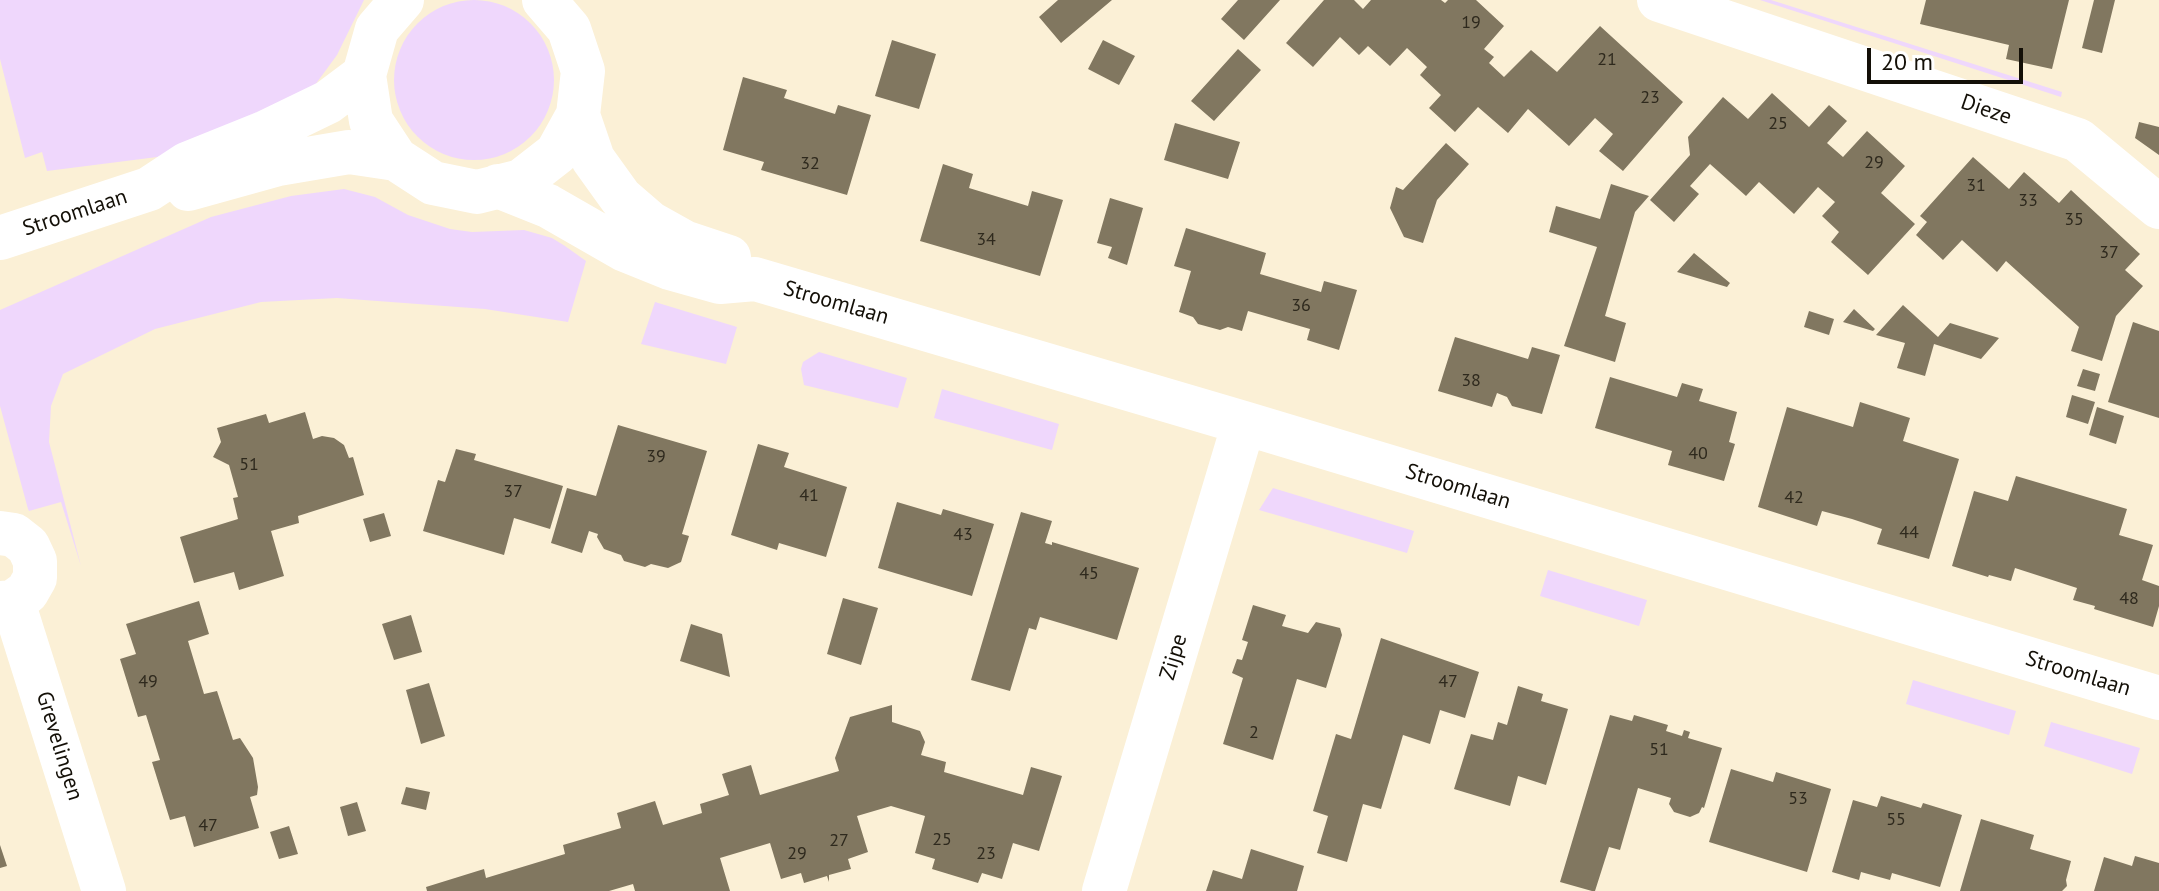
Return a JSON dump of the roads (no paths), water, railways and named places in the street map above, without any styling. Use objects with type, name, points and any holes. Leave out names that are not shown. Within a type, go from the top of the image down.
[{"type":"street","points":[[402,0],[377,29],[364,75],[371,121],[396,159],[433,183],[477,192],[521,181],[557,153],[578,115],[583,71],[564,10]]},
{"type":"street","name":"Dieze","points":[[1659,0],[2078,140],[2159,207]]},
{"type":"street","name":"Stroomlaan","points":[[0,238],[149,189],[187,164],[264,133],[328,102],[364,75]]},
{"type":"street","name":"Stroomlaan","points":[[578,115],[593,159],[621,198],[650,223],[684,242],[734,258],[755,279]]},
{"type":"street","name":"Stroomlaan","points":[[149,189],[196,188],[278,164],[349,152],[396,159]]},
{"type":"street","name":"Stroomlaan","points":[[498,186],[548,206],[623,249],[670,268],[720,282],[755,279],[2159,698]]},
{"type":"street","name":"Zijpe","points":[[1104,891],[1244,423]]},
{"type":"street","name":"Grevelingen","points":[[0,533],[14,535],[28,546],[35,561],[35,578],[27,592],[6,602],[104,891]]}]
